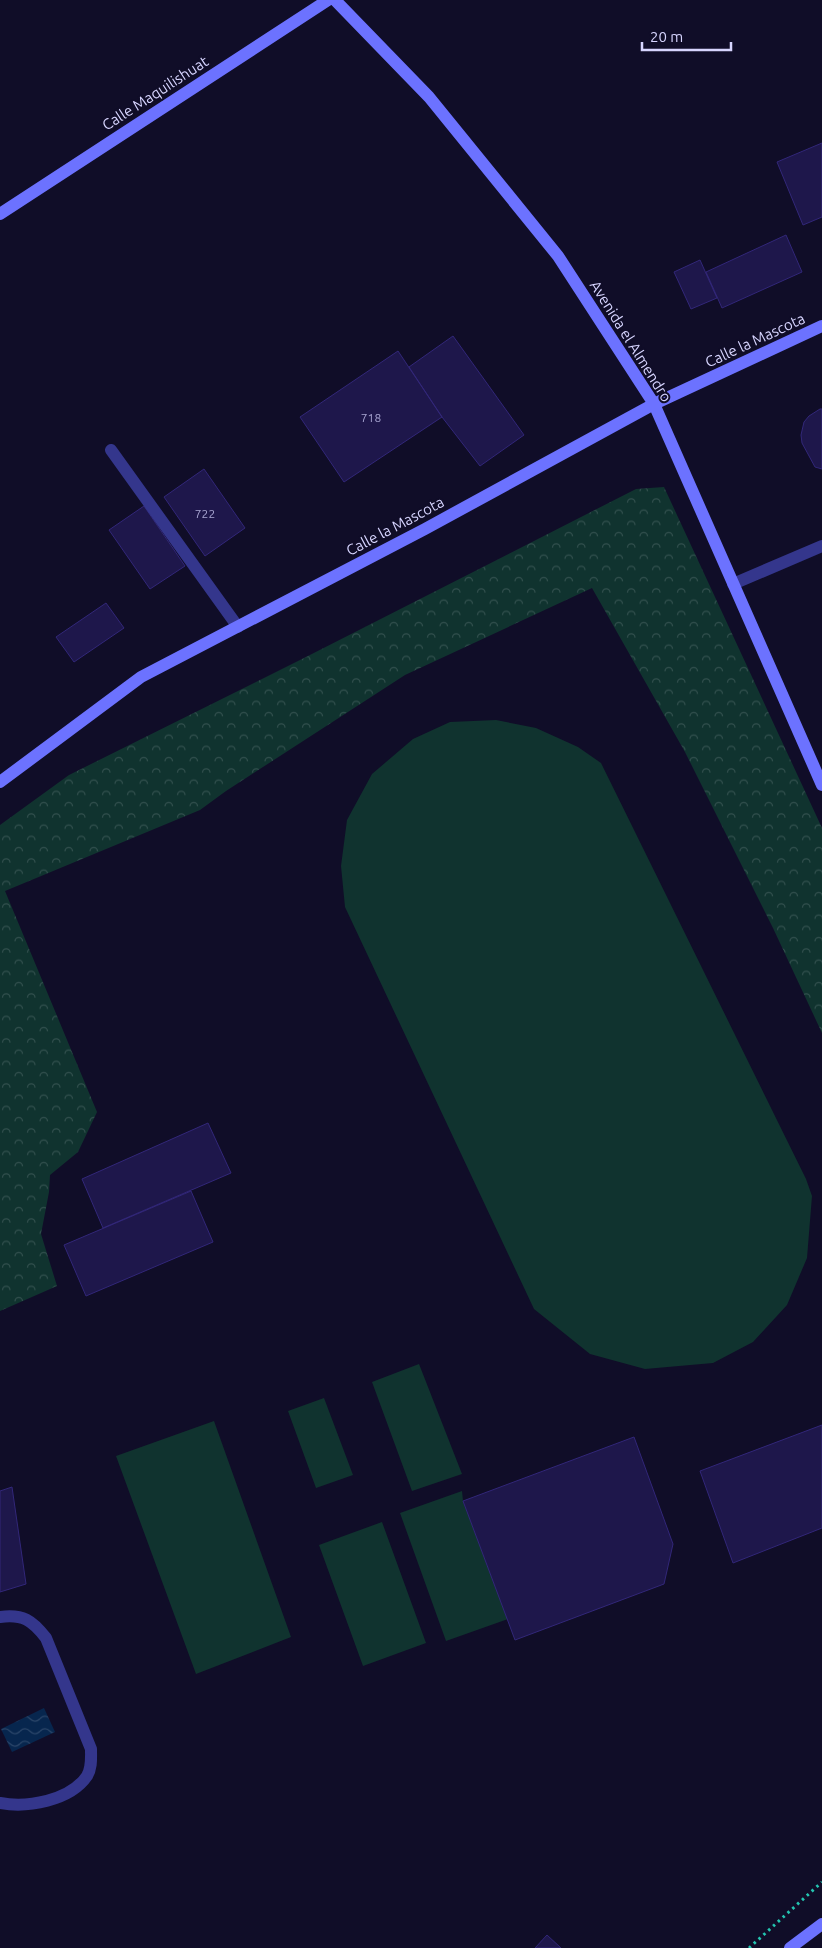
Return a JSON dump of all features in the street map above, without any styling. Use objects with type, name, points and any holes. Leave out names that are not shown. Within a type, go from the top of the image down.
[{"type":"street","name":"Calle Maquilishuat","points":[[0,214],[328,0]]},
{"type":"street","name":"Avenida el Almendro","points":[[335,0],[429,97],[558,256],[654,404],[822,785]]},
{"type":"street","name":"Calle la Mascota","points":[[0,782],[141,677],[425,530],[654,404],[822,326]]},
{"type":"street","points":[[111,450],[238,627]]},
{"type":"street","points":[[733,584],[822,546]]},
{"type":"street","points":[[0,1617],[26,1618],[46,1638],[92,1749],[88,1775],[73,1789],[40,1803],[22,1806],[0,1803]]},
{"type":"street","points":[[790,1948],[822,1924]]},
{"type":"path","points":[[749,1948],[822,1882]]},
{"type":"green space","points":[[664,487],[822,828],[822,1033],[773,928],[685,752],[592,588],[405,675],[226,791],[200,810],[5,891],[97,1112],[78,1152],[50,1175],[49,1192],[41,1234],[57,1286],[0,1311],[0,825],[69,775],[636,489]]},
{"type":"green space","points":[[496,720],[536,728],[578,747],[601,763],[806,1179],[812,1196],[807,1258],[787,1305],[753,1342],[713,1363],[645,1369],[590,1354],[534,1309],[345,907],[341,866],[347,820],[372,774],[413,739],[450,722]]},
{"type":"green space","points":[[419,1364],[462,1474],[412,1491],[372,1382]]},
{"type":"green space","points":[[324,1398],[353,1475],[316,1488],[288,1411]]},
{"type":"green space","points":[[214,1421],[291,1637],[196,1674],[116,1456]]},
{"type":"green space","points":[[462,1491],[463,1501],[508,1619],[446,1641],[400,1513]]},
{"type":"green space","points":[[382,1522],[426,1643],[363,1666],[319,1545]]},
{"type":"water","points":[[44,1708],[55,1732],[12,1752],[1,1729]]},
{"type":"building","points":[[822,143],[822,217],[803,225],[777,162]]},
{"type":"building","points":[[786,235],[802,272],[722,308],[706,272]]},
{"type":"building","points":[[700,260],[717,298],[691,309],[674,272]]},
{"type":"building","points":[[453,336],[524,435],[480,466],[442,417],[409,367]]},
{"type":"building","points":[[398,351],[442,417],[344,482],[300,417]]},
{"type":"building","points":[[822,409],[822,469],[815,467],[802,443],[801,435],[804,422],[809,416]]},
{"type":"building","points":[[204,469],[245,528],[205,556],[164,497]]},
{"type":"building","points":[[144,506],[185,566],[150,589],[109,530]]},
{"type":"building","points":[[106,603],[124,628],[74,662],[56,637]]},
{"type":"building","points":[[208,1123],[231,1173],[103,1228],[82,1179]]},
{"type":"building","points":[[191,1191],[213,1242],[86,1296],[64,1245]]},
{"type":"building","points":[[822,1425],[822,1528],[733,1563],[700,1471]]},
{"type":"building","points":[[634,1437],[673,1544],[664,1584],[515,1640],[463,1501]]},
{"type":"building","points":[[12,1487],[26,1584],[0,1592],[0,1491]]},
{"type":"building","points":[[547,1935],[561,1948],[535,1948]]}]
